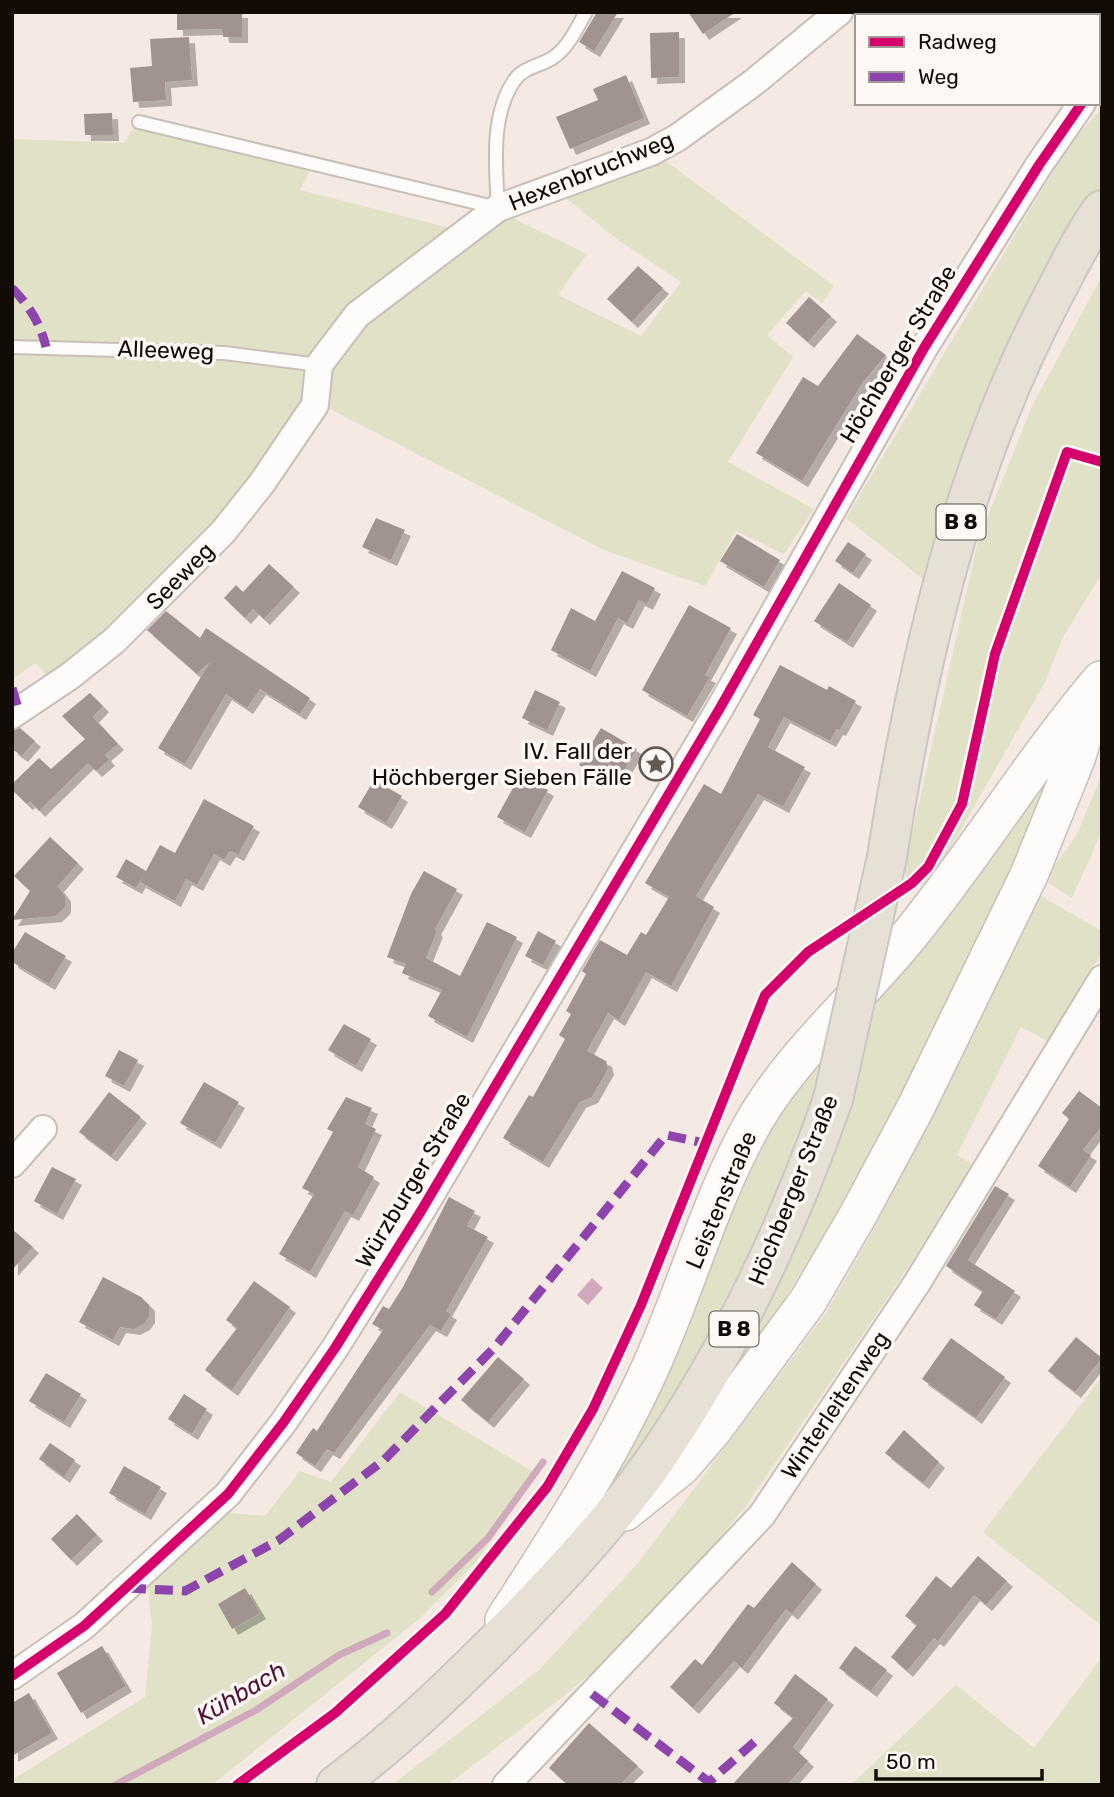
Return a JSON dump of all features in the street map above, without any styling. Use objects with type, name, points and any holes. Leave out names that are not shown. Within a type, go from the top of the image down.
[{"type":"main road","name":"Höchberger Straße","points":[[478,1660],[594,1537],[654,1461],[732,1334],[779,1235],[833,1099],[887,857],[920,681],[949,558],[982,456],[1030,341],[1102,210]]},
{"type":"main road","name":"Leistenstraße","points":[[594,1537],[682,1466],[713,1430],[808,1301],[916,1107],[1029,875],[1076,759],[1101,679]]},
{"type":"main road","name":"Leistenstraße","points":[[478,1660],[607,1458],[657,1352],[722,1185],[756,1118],[788,1072],[908,937],[958,876],[1052,738],[1101,679]]},
{"type":"main road","name":"B 8","points":[[336,1785],[412,1722],[478,1660]]},
{"type":"street","name":"Hexenbruchweg","points":[[318,365],[357,315],[498,208],[651,152],[677,138],[753,83],[839,12]]},
{"type":"street","name":"Höchberger Straße","points":[[761,634],[924,348],[1039,164],[1081,105]]},
{"type":"street","name":"Seeweg","points":[[12,715],[85,664],[166,592],[246,503],[315,405],[318,365]]},
{"type":"street","name":"Würzburger Straße","points":[[12,1676],[84,1626],[146,1572],[228,1494],[283,1423],[421,1212],[761,634]]},
{"type":"street","name":"Winterleitenweg","points":[[506,1785],[761,1515],[917,1283],[1102,979]]},
{"type":"street","points":[[12,1164],[43,1129]]},
{"type":"lane","points":[[139,122],[498,208],[496,166],[500,117],[514,80],[529,68],[552,58],[569,42],[586,12]]},
{"type":"lane","name":"Alleeweg","points":[[12,347],[223,352],[318,365]]},
{"type":"green space","points":[[1102,108],[1102,184],[1080,218],[969,440],[923,579],[846,518],[1068,146]]},
{"type":"green space","points":[[135,125],[311,167],[300,190],[470,233],[502,213],[587,254],[558,295],[641,336],[681,282],[621,242],[562,195],[663,159],[834,286],[822,303],[806,291],[767,335],[793,357],[728,462],[814,509],[784,554],[736,531],[705,586],[604,550],[328,408],[310,402],[261,476],[157,593],[54,673],[46,675],[36,663],[12,679],[12,139],[124,143]]},
{"type":"green space","points":[[1102,276],[1102,573],[1063,637],[1045,682],[955,840],[930,879],[915,890],[909,889],[904,869],[978,541],[1032,406]]},
{"type":"green space","points":[[1081,719],[915,1065],[871,1150],[775,1315],[722,1394],[809,1118],[721,1332],[619,1483],[563,1552],[715,1234],[781,1105],[973,881],[1029,802]]},
{"type":"green space","points":[[1102,775],[1102,831],[1072,898],[1044,880],[1076,836]]},
{"type":"green space","points":[[1037,894],[1102,931],[1102,953],[1047,1041],[1021,1027],[957,1155],[972,1164],[903,1275],[746,1506],[643,1629],[560,1699],[447,1785],[392,1785],[539,1670],[639,1562],[826,1313],[875,1227],[917,1145]]},
{"type":"green space","points":[[1102,1377],[1102,1626],[983,1532]]},
{"type":"green space","points":[[400,1392],[537,1474],[475,1563],[419,1619],[212,1785],[12,1785],[12,1780],[145,1697],[152,1626],[147,1581],[229,1513],[265,1516],[300,1471],[331,1482]]},
{"type":"green space","points":[[1102,1657],[1102,1785],[851,1785],[956,1685],[1034,1748]]},
{"type":"shaded area","points":[[592,1278],[603,1288],[588,1305],[577,1295]]},
{"type":"building","points":[[177,12],[242,12],[242,37],[223,37],[222,29],[177,30]]},
{"type":"building","points":[[597,12],[618,12],[594,51],[579,42]]},
{"type":"building","points":[[688,12],[736,12],[703,34]]},
{"type":"building","points":[[679,32],[679,77],[651,78],[650,33]]},
{"type":"building","points":[[189,37],[192,80],[165,82],[166,100],[133,102],[130,68],[152,66],[150,39]]},
{"type":"building","points":[[626,75],[644,118],[570,149],[556,117],[598,100],[593,89]]},
{"type":"building","points":[[112,113],[113,135],[85,135],[84,114]]},
{"type":"building","points":[[638,266],[663,288],[632,322],[607,299]]},
{"type":"building","points":[[809,297],[831,316],[808,342],[786,323]]},
{"type":"building","points":[[857,334],[886,355],[863,382],[802,481],[756,453],[803,377],[818,386]]},
{"type":"building","points":[[376,518],[405,530],[391,560],[362,547]]},
{"type":"building","points":[[737,534],[780,560],[764,587],[720,561]]},
{"type":"building","points":[[848,542],[866,554],[853,573],[835,561]]},
{"type":"building","points":[[269,564],[294,587],[264,619],[253,609],[245,618],[224,598],[236,585],[243,592]]},
{"type":"building","points":[[622,571],[655,588],[647,604],[639,600],[627,623],[618,618],[590,671],[551,650],[571,608],[595,621]]},
{"type":"building","points":[[839,583],[871,605],[847,642],[814,621]]},
{"type":"building","points":[[689,605],[731,628],[705,675],[710,677],[687,716],[642,690]]},
{"type":"building","points":[[166,611],[200,638],[206,628],[310,698],[300,714],[260,689],[247,708],[226,694],[185,764],[158,748],[210,662],[197,674],[147,630]]},
{"type":"building","points":[[780,665],[827,690],[829,686],[856,701],[840,730],[837,729],[830,741],[784,717],[768,747],[805,767],[783,807],[758,794],[696,896],[714,907],[671,986],[646,972],[619,1020],[608,1013],[587,1051],[606,1061],[608,1069],[592,1097],[580,1102],[543,1162],[503,1138],[529,1095],[533,1097],[565,1039],[559,1035],[571,1014],[566,1011],[586,974],[582,971],[600,940],[627,955],[641,932],[646,935],[669,897],[645,883],[704,784],[721,794],[760,719],[753,715]]},
{"type":"building","points":[[535,690],[560,702],[547,730],[522,718]]},
{"type":"building","points":[[90,693],[103,706],[93,717],[118,744],[105,755],[109,760],[96,771],[88,763],[39,811],[30,801],[27,804],[12,790],[12,784],[39,758],[51,769],[85,739],[62,716]]},
{"type":"building","points":[[20,728],[35,741],[22,756],[12,749],[12,731]]},
{"type":"building","points":[[601,728],[637,749],[623,772],[609,764],[602,778],[579,765]]},
{"type":"building","points":[[520,775],[548,790],[525,832],[497,817]]},
{"type":"building","points":[[374,780],[402,796],[386,823],[358,807]]},
{"type":"building","points":[[204,799],[254,826],[238,855],[230,851],[224,860],[214,854],[197,885],[186,879],[175,901],[140,882],[144,874],[136,888],[116,877],[126,859],[146,871],[160,845],[175,853]]},
{"type":"building","points":[[50,837],[78,863],[58,886],[65,896],[65,907],[56,916],[12,920],[30,891],[14,876]]},
{"type":"building","points":[[424,871],[457,889],[435,929],[437,931],[426,958],[460,976],[487,922],[517,937],[467,1037],[428,1016],[442,990],[402,973],[406,964],[387,957],[411,894]]},
{"type":"building","points":[[538,931],[556,941],[543,965],[525,956]]},
{"type":"building","points":[[25,932],[66,956],[49,984],[12,962],[12,953]]},
{"type":"building","points":[[344,1024],[371,1039],[356,1066],[328,1050]]},
{"type":"building","points":[[119,1050],[138,1060],[124,1086],[105,1076]]},
{"type":"building","points":[[204,1082],[239,1102],[215,1143],[180,1123]]},
{"type":"building","points":[[1079,1091],[1102,1108],[1102,1126],[1083,1150],[1091,1155],[1070,1187],[1038,1166],[1069,1119],[1062,1113]]},
{"type":"building","points":[[109,1092],[141,1117],[111,1156],[79,1132]]},
{"type":"building","points":[[346,1097],[372,1108],[365,1124],[376,1129],[358,1167],[374,1177],[353,1215],[345,1211],[310,1272],[279,1254],[314,1194],[302,1188],[333,1132],[327,1129]]},
{"type":"building","points":[[52,1167],[76,1179],[57,1214],[34,1201]]},
{"type":"building","points":[[995,1186],[1009,1194],[968,1260],[1015,1291],[996,1319],[974,1305],[983,1291],[946,1266]]},
{"type":"building","points":[[449,1197],[475,1211],[467,1226],[488,1237],[446,1311],[451,1314],[441,1331],[430,1325],[334,1453],[327,1449],[315,1466],[296,1453],[313,1428],[317,1431],[383,1330],[372,1324],[383,1306],[389,1309],[403,1287]]},
{"type":"building","points":[[12,1229],[33,1247],[12,1270]]},
{"type":"building","points":[[103,1277],[141,1297],[149,1305],[149,1317],[144,1324],[134,1329],[120,1327],[113,1340],[79,1322]]},
{"type":"building","points":[[254,1281],[290,1307],[232,1390],[205,1370],[237,1328],[226,1320]]},
{"type":"building","points":[[1076,1337],[1102,1358],[1075,1392],[1048,1371]]},
{"type":"building","points":[[951,1338],[1005,1377],[976,1418],[922,1379]]},
{"type":"building","points":[[498,1357],[524,1379],[488,1422],[461,1400]]},
{"type":"building","points":[[46,1373],[81,1394],[64,1422],[29,1401]]},
{"type":"building","points":[[184,1394],[207,1409],[192,1434],[168,1419]]},
{"type":"building","points":[[904,1430],[939,1462],[923,1483],[885,1453]]},
{"type":"building","points":[[50,1443],[75,1460],[64,1477],[39,1459]]},
{"type":"building","points":[[124,1466],[161,1487],[145,1514],[109,1493]]},
{"type":"building","points":[[77,1514],[97,1535],[71,1560],[51,1539]]},
{"type":"building","points":[[978,1556],[1007,1581],[986,1605],[974,1595],[938,1641],[934,1638],[907,1671],[891,1657],[917,1625],[905,1616],[936,1576],[951,1588]]},
{"type":"building","points":[[792,1562],[816,1584],[792,1614],[786,1609],[742,1668],[734,1661],[693,1708],[670,1687],[695,1659],[702,1665],[748,1604],[754,1608]]},
{"type":"building","points":[[245,1588],[260,1613],[232,1629],[218,1604]]},
{"type":"building","points":[[102,1646],[126,1686],[81,1713],[57,1673]]},
{"type":"building","points":[[855,1646],[887,1670],[871,1691],[839,1668]]},
{"type":"building","points":[[795,1674],[828,1699],[793,1747],[808,1761],[787,1785],[732,1785],[793,1718],[774,1703]]},
{"type":"building","points":[[29,1693],[52,1733],[12,1756],[12,1703]]},
{"type":"building","points":[[589,1723],[638,1766],[620,1785],[568,1785],[549,1768]]},
{"type":"waterway","name":"Kühbach","points":[[432,1592],[488,1538],[543,1462]]},
{"type":"waterway","name":"Kühbach","points":[[115,1785],[256,1710],[339,1655],[387,1633]]},
{"type":"marked path","points":[[12,288],[33,315],[46,347]]},
{"type":"marked path","points":[[12,688],[19,711]]},
{"type":"marked path","points":[[128,1588],[185,1591],[279,1540],[384,1460],[495,1347],[666,1135],[704,1143]]},
{"type":"marked path","points":[[592,1694],[709,1782],[760,1737]]},
{"type":"cycle path","points":[[12,1676],[84,1626],[228,1494],[283,1423],[335,1348],[421,1211],[720,708],[924,348],[1039,165],[1081,105]]},
{"type":"cycle path","points":[[237,1785],[335,1713],[445,1614],[547,1487],[593,1409],[641,1305],[765,995],[808,952],[912,883],[928,867],[962,804],[995,654],[1067,452],[1102,462]]},
{"type":"place","name":"IV. Fall der Höchberger Sieben Fälle","points":[[656,764]]}]
